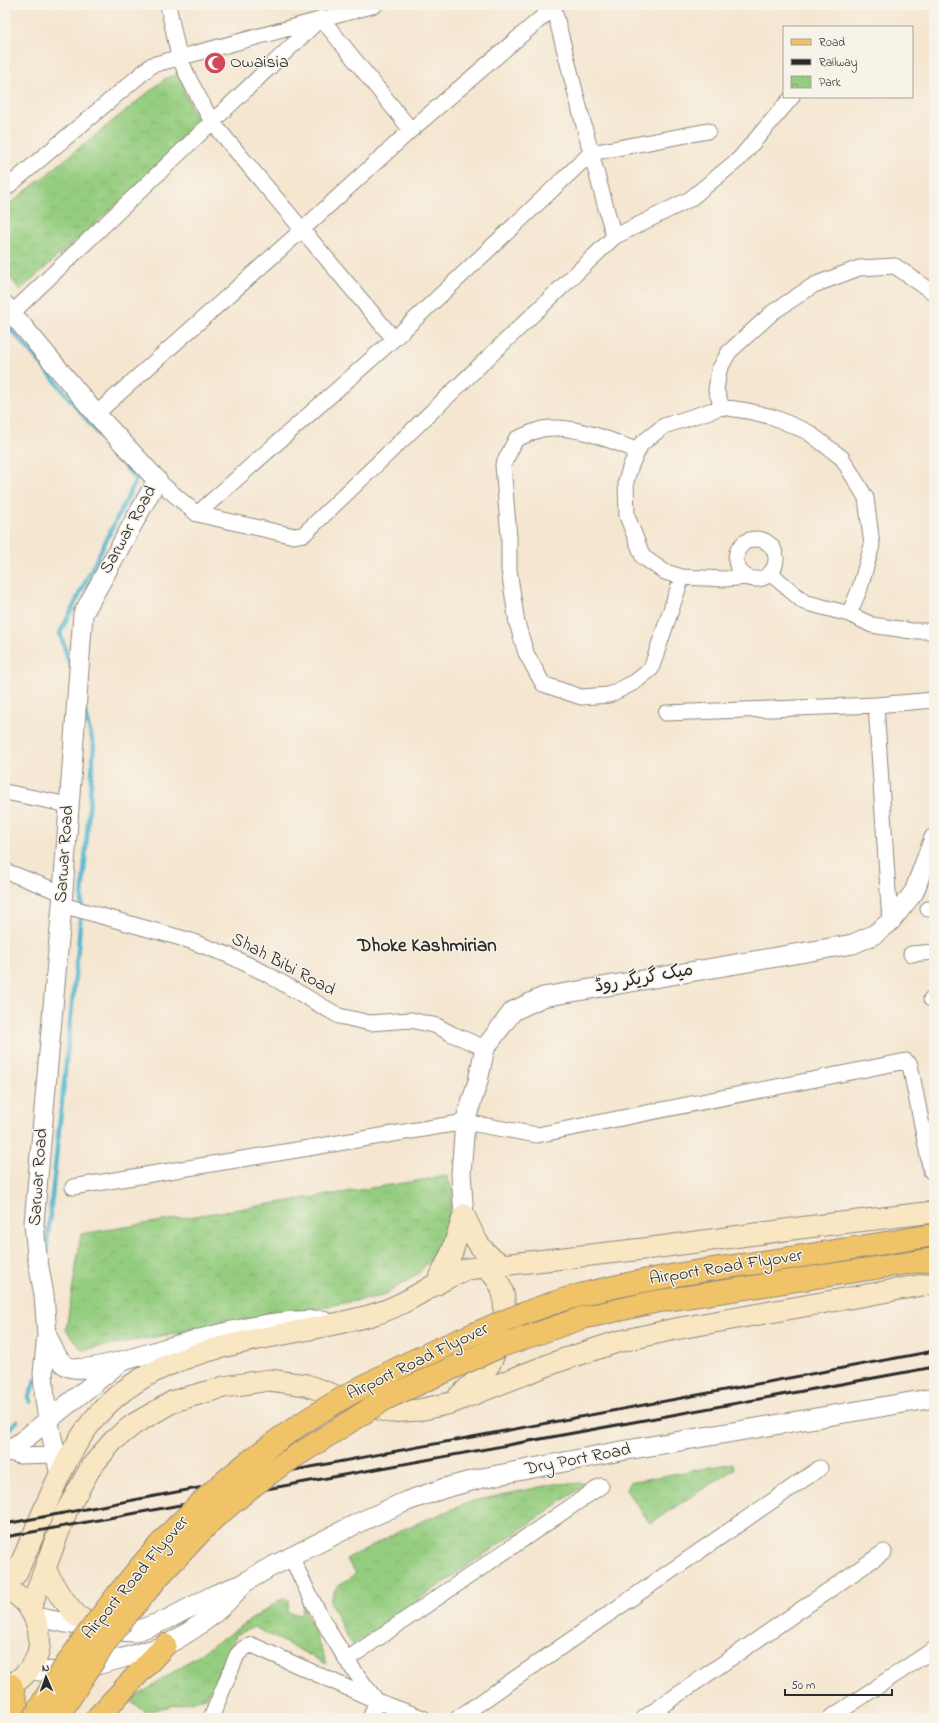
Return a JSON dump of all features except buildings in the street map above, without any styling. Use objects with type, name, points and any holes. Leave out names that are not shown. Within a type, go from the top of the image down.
[{"type":"main road","points":[[5,1583],[16,1574],[58,1465],[75,1447],[107,1405],[128,1388],[156,1372],[199,1354],[227,1346],[356,1320],[377,1314],[407,1302],[453,1274],[467,1269],[934,1212]]},
{"type":"main road","name":"میک گریگر روڈ","points":[[464,1214],[478,1244],[488,1256],[505,1265]]},
{"type":"main road","name":"میک گریگر روڈ","points":[[436,1284],[452,1252],[464,1214]]},
{"type":"main road","name":"Airport Road Flyover","points":[[34,1718],[63,1668],[92,1628],[147,1558],[178,1524],[206,1498],[262,1452],[343,1397],[385,1374],[421,1356],[491,1326],[578,1296],[657,1278],[934,1235]]},
{"type":"main road","name":"Airport Road Flyover","points":[[57,1718],[105,1643],[129,1612],[160,1575],[214,1519],[249,1489],[277,1468],[387,1398],[501,1346],[582,1318],[654,1302],[934,1259]]},
{"type":"main road","points":[[451,1403],[470,1387],[489,1365],[498,1340],[504,1313],[504,1298],[499,1283],[489,1270],[483,1267]]},
{"type":"main road","points":[[33,1613],[45,1569],[66,1512],[91,1467],[113,1441],[134,1424],[174,1401],[224,1387],[269,1380],[306,1385],[356,1404],[390,1412],[420,1410],[451,1403],[556,1362],[617,1342],[675,1329],[934,1283]]},
{"type":"main road","points":[[156,1372],[174,1401]]},
{"type":"main road","points":[[45,1569],[59,1594],[77,1616],[102,1630]]},
{"type":"main road","points":[[5,1590],[21,1599],[33,1613],[39,1635],[38,1653],[30,1669],[7,1687],[20,1718]]},
{"type":"main road","points":[[97,1718],[165,1645]]},
{"type":"street","points":[[168,5],[179,57],[212,122],[394,339]]},
{"type":"street","points":[[5,189],[152,65],[321,18],[375,5]]},
{"type":"street","points":[[96,414],[303,229],[411,130],[553,6],[614,237]]},
{"type":"street","points":[[8,309],[212,122],[321,18]]},
{"type":"street","points":[[321,18],[411,130]]},
{"type":"street","points":[[157,480],[197,514],[294,536],[304,534],[614,237],[690,199],[739,159],[791,98]]},
{"type":"street","points":[[197,514],[394,339],[591,153],[708,131]]},
{"type":"street","points":[[722,407],[716,390],[719,370],[729,352],[773,312],[814,285],[859,268],[895,266],[934,293]]},
{"type":"street","name":"Sarwar Road","points":[[8,309],[96,414],[157,480],[83,614],[62,899],[34,1223],[37,1256],[44,1295],[47,1335],[44,1373],[48,1420],[58,1465]]},
{"type":"street","points":[[747,577],[738,568],[736,555],[743,543],[748,540],[762,540],[772,548],[776,561],[770,573],[759,578],[747,577],[725,579],[682,577],[665,572],[643,557],[627,516],[626,481],[631,465],[641,444],[664,426],[722,407],[773,417],[808,432],[842,458],[866,498],[872,544],[860,588],[849,614]]},
{"type":"street","points":[[638,451],[612,441],[573,430],[542,430],[516,439],[503,465],[509,537],[509,570],[517,623],[526,654],[543,684],[580,697],[609,695],[635,682],[652,669],[682,577]]},
{"type":"street","points":[[770,573],[804,602],[849,614],[872,626],[934,632]]},
{"type":"street","points":[[666,713],[876,705],[934,700]]},
{"type":"street","points":[[876,705],[890,922]]},
{"type":"street","points":[[5,792],[69,804]]},
{"type":"street","name":"میک گریگر روڈ","points":[[464,1214],[461,1174],[465,1122],[478,1081],[485,1048],[513,1012],[543,997],[853,944],[875,934],[890,922],[914,892],[934,838]]},
{"type":"street","name":"Shah Bibi Road","points":[[5,871],[62,899],[188,940],[228,955],[265,973],[339,1016],[370,1023],[411,1020],[437,1026],[485,1048]]},
{"type":"street","points":[[911,954],[934,952]]},
{"type":"street","points":[[73,1187],[465,1122],[537,1135],[906,1061],[910,1065],[931,1171]]},
{"type":"street","points":[[47,1335],[57,1356],[63,1364],[69,1367],[87,1367],[122,1360],[255,1326],[286,1321],[356,1320]]},
{"type":"street","points":[[5,1452],[48,1420],[122,1360]]},
{"type":"street","name":"Dry Port Road","points":[[33,1613],[102,1630],[134,1632],[151,1627],[216,1594],[242,1584],[292,1556],[360,1522],[407,1501],[445,1488],[482,1478],[621,1451],[934,1398]]},
{"type":"street","points":[[5,1452],[58,1465]]},
{"type":"street","points":[[458,1718],[820,1468]]},
{"type":"street","points":[[346,1660],[601,1486]]},
{"type":"street","points":[[644,1718],[884,1552]]},
{"type":"street","points":[[292,1556],[310,1597],[346,1660],[377,1701]]},
{"type":"street","points":[[30,1669],[37,1671],[76,1669],[165,1645],[218,1612],[242,1584]]},
{"type":"street","points":[[211,1718],[237,1655],[244,1648],[252,1645],[377,1701],[423,1718]]},
{"type":"street","points":[[830,1718],[934,1649]]},
{"type":"street","points":[[370,1718],[377,1701]]},
{"type":"green space","points":[[183,73],[184,91],[202,128],[20,290],[5,271],[5,208],[166,78]]},
{"type":"green space","points":[[447,1176],[453,1191],[445,1242],[419,1273],[383,1296],[82,1350],[66,1330],[81,1234]]},
{"type":"green space","points":[[733,1463],[734,1469],[650,1523],[626,1490],[630,1482]]},
{"type":"green space","points":[[588,1483],[353,1645],[348,1640],[330,1601],[336,1588],[356,1573],[346,1559],[408,1527],[473,1501],[555,1484]]},
{"type":"green space","points":[[283,1598],[290,1600],[287,1612],[301,1615],[303,1605],[327,1664],[254,1627],[237,1634],[206,1698],[145,1712],[130,1701]]},
{"type":"waterway","points":[[5,323],[39,361],[136,480],[60,633],[71,668]]},
{"type":"waterway","points":[[46,1253],[78,949],[94,746],[84,710]]},
{"type":"waterway","points":[[30,1402],[29,1397],[36,1379]]},
{"type":"waterway","points":[[5,1433],[17,1421]]},
{"type":"railway","points":[[5,1524],[934,1351]]},
{"type":"railway","points":[[5,1537],[934,1367]]},
{"type":"place","name":"Owaisia","points":[[215,63]]},
{"type":"district","name":"Dhoke Kashmirian","points":[[427,946]]}]
